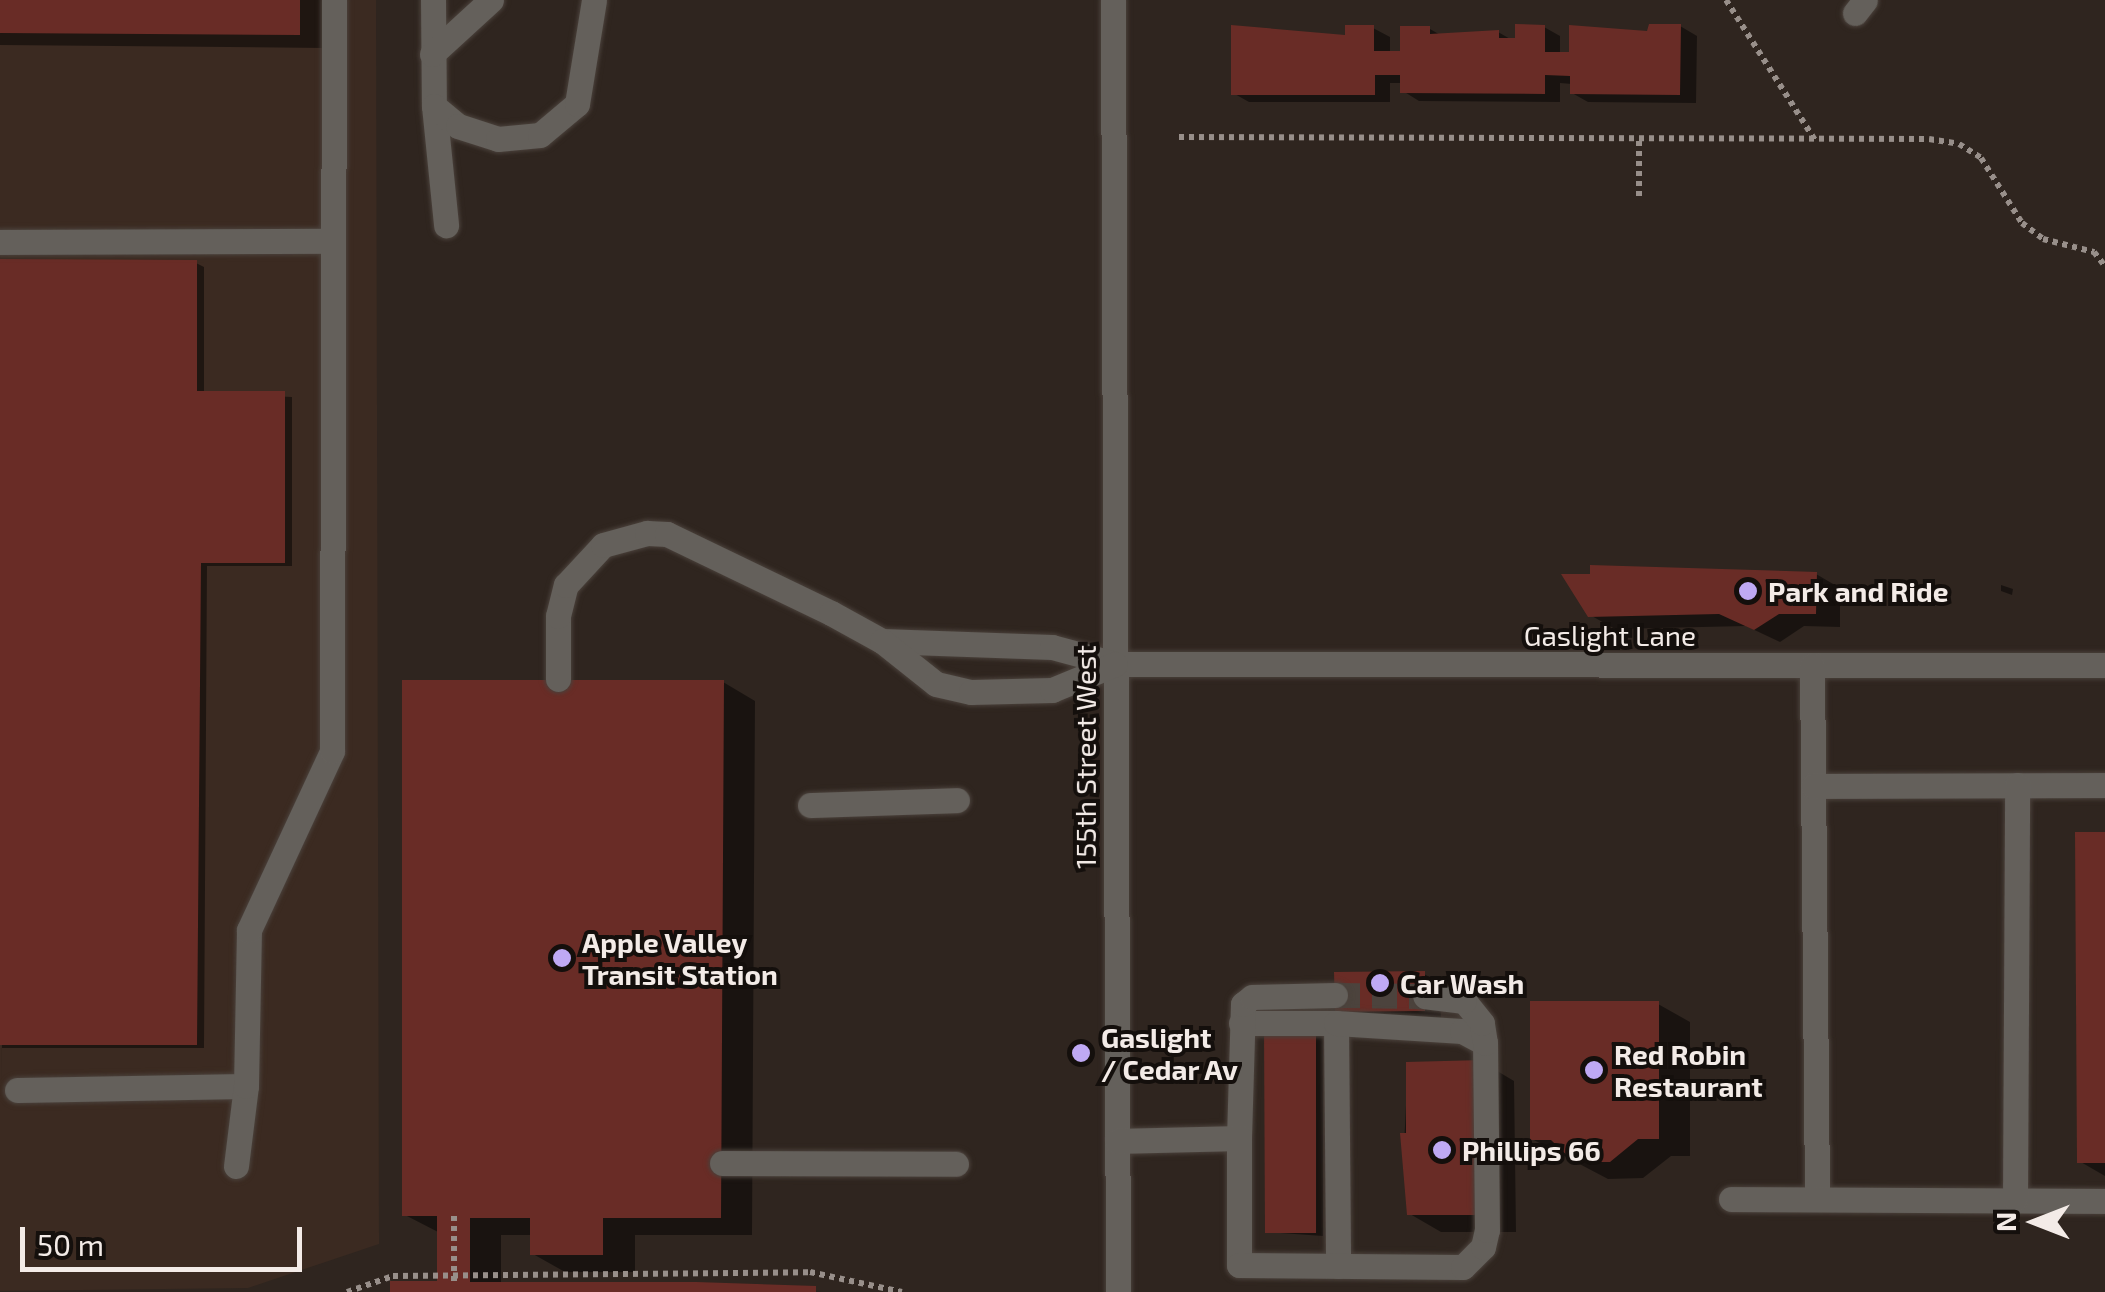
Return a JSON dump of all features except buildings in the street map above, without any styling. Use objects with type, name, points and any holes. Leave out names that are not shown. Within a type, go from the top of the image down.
[{"type":"street","points":[[236,1166],[246,1086],[250,930],[332,751],[334,0]]},
{"type":"street","points":[[433,0],[434,106],[446,225]]},
{"type":"street","points":[[432,54],[491,0]]},
{"type":"street","points":[[434,106],[458,126],[498,139],[540,135],[577,104],[594,0]]},
{"type":"street","name":"155th Street West","points":[[1112,0],[1118,1292]]},
{"type":"street","points":[[0,242],[332,241]]},
{"type":"street","points":[[558,679],[558,616],[566,586],[603,545],[646,533],[666,534],[882,641],[936,684],[970,692],[1052,690],[1115,664]]},
{"type":"street","points":[[882,641],[1052,646],[1115,664]]},
{"type":"street","name":"Gaslight Lane","points":[[1115,664],[2105,665]]},
{"type":"street","points":[[1812,665],[1817,1196]]},
{"type":"street","points":[[2015,1200],[2018,785]]},
{"type":"street","points":[[1813,786],[2105,785]]},
{"type":"street","points":[[810,805],[958,800]]},
{"type":"street","points":[[1334,995],[1252,996],[1243,1004],[1240,1265],[1463,1267],[1483,1247],[1487,1230],[1482,1023],[1464,1002],[1425,996]]},
{"type":"street","points":[[1241,1023],[1336,1023],[1462,1031],[1485,1043]]},
{"type":"street","points":[[1336,1023],[1338,1266]]},
{"type":"street","points":[[17,1090],[246,1086]]},
{"type":"street","points":[[1117,1142],[1240,1138]]},
{"type":"street","points":[[722,1163],[956,1164]]},
{"type":"street","points":[[1731,1198],[2105,1201]]},
{"type":"path","points":[[1726,0],[1816,142]]},
{"type":"path","points":[[1179,138],[1959,144],[1980,158],[2022,222],[2042,240],[2094,252],[2105,266]]},
{"type":"path","points":[[1639,140],[1639,198]]},
{"type":"path","points":[[454,1216],[454,1286]]},
{"type":"path","points":[[347,1292],[393,1276],[810,1272],[902,1292]]},
{"type":"shaded area","points":[[0,0],[376,0],[379,1244],[248,1288],[0,1291]]},
{"type":"tunnel","points":[[1335,995],[1425,996]]},
{"type":"place","name":"Park and Ride","points":[[1748,591]]},
{"type":"place","name":"Apple Valley Transit Station","points":[[562,958]]},
{"type":"place","name":"Car Wash","points":[[1380,983]]},
{"type":"place","name":"Gaslight / Cedar Av","points":[[1081,1053]]},
{"type":"place","name":"Red Robin Restaurant","points":[[1594,1070]]},
{"type":"place","name":"Phillips 66","points":[[1442,1150]]}]
